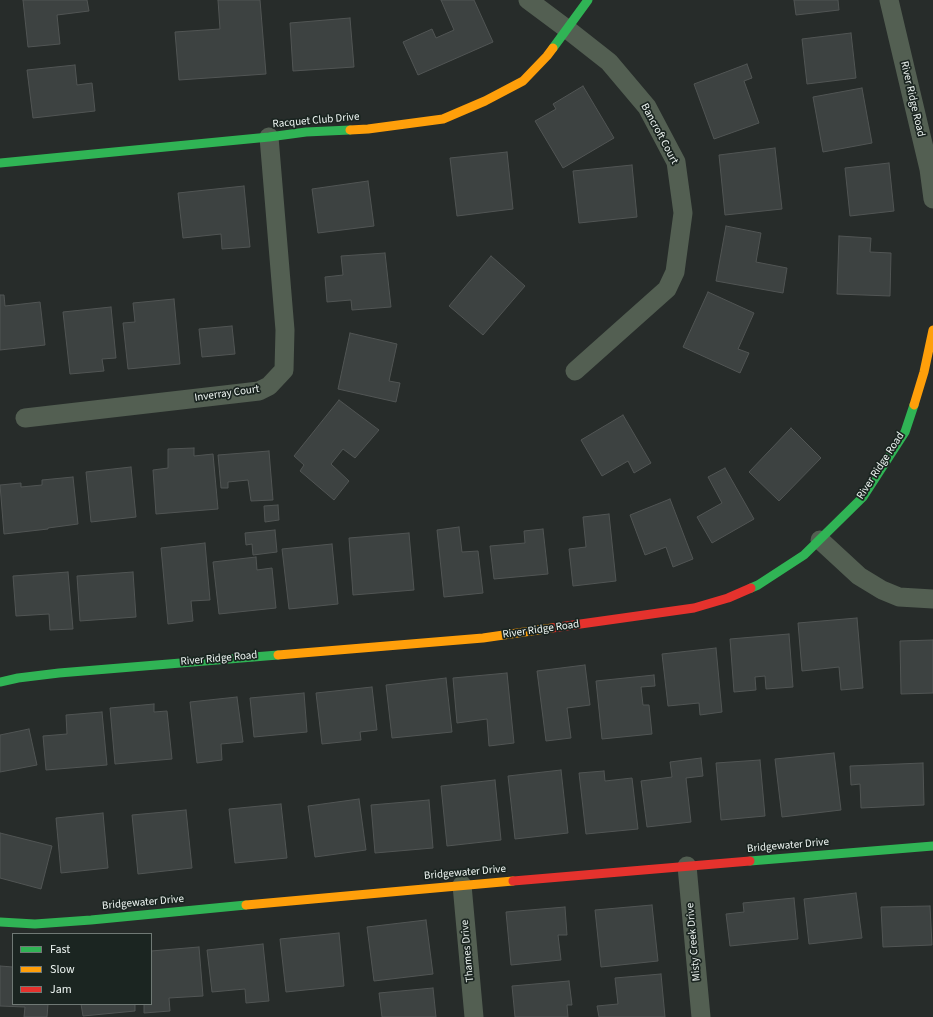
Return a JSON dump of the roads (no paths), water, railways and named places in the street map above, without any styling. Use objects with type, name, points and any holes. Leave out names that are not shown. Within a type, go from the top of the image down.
[{"type":"street","name":"Bancroft Court","points":[[528,0],[609,62],[646,107],[676,162],[683,213],[675,272],[667,289],[574,371]]},
{"type":"street","name":"Racquet Club Drive","points":[[0,163],[269,137],[306,132],[368,128],[443,119],[485,102],[523,81],[548,56],[588,0]]},
{"type":"street","name":"River Ridge Road","points":[[889,0],[929,169],[933,199]]},
{"type":"street","name":"Inverray Court","points":[[25,418],[259,392],[269,386],[284,370],[285,330],[269,137]]},
{"type":"street","name":"River Ridge Road","points":[[0,682],[18,678],[59,673],[482,638],[694,608],[728,598],[758,584],[804,555],[863,498],[905,432],[924,372],[933,330]]},
{"type":"street","points":[[820,540],[859,576],[882,590],[899,597],[933,599]]},
{"type":"street","name":"Bridgewater Drive","points":[[0,922],[35,924],[91,920],[462,885],[933,846]]},
{"type":"street","name":"Misty Creek Drive","points":[[687,866],[701,1017]]},
{"type":"street","name":"Thames Drive","points":[[462,885],[474,1017]]}]
